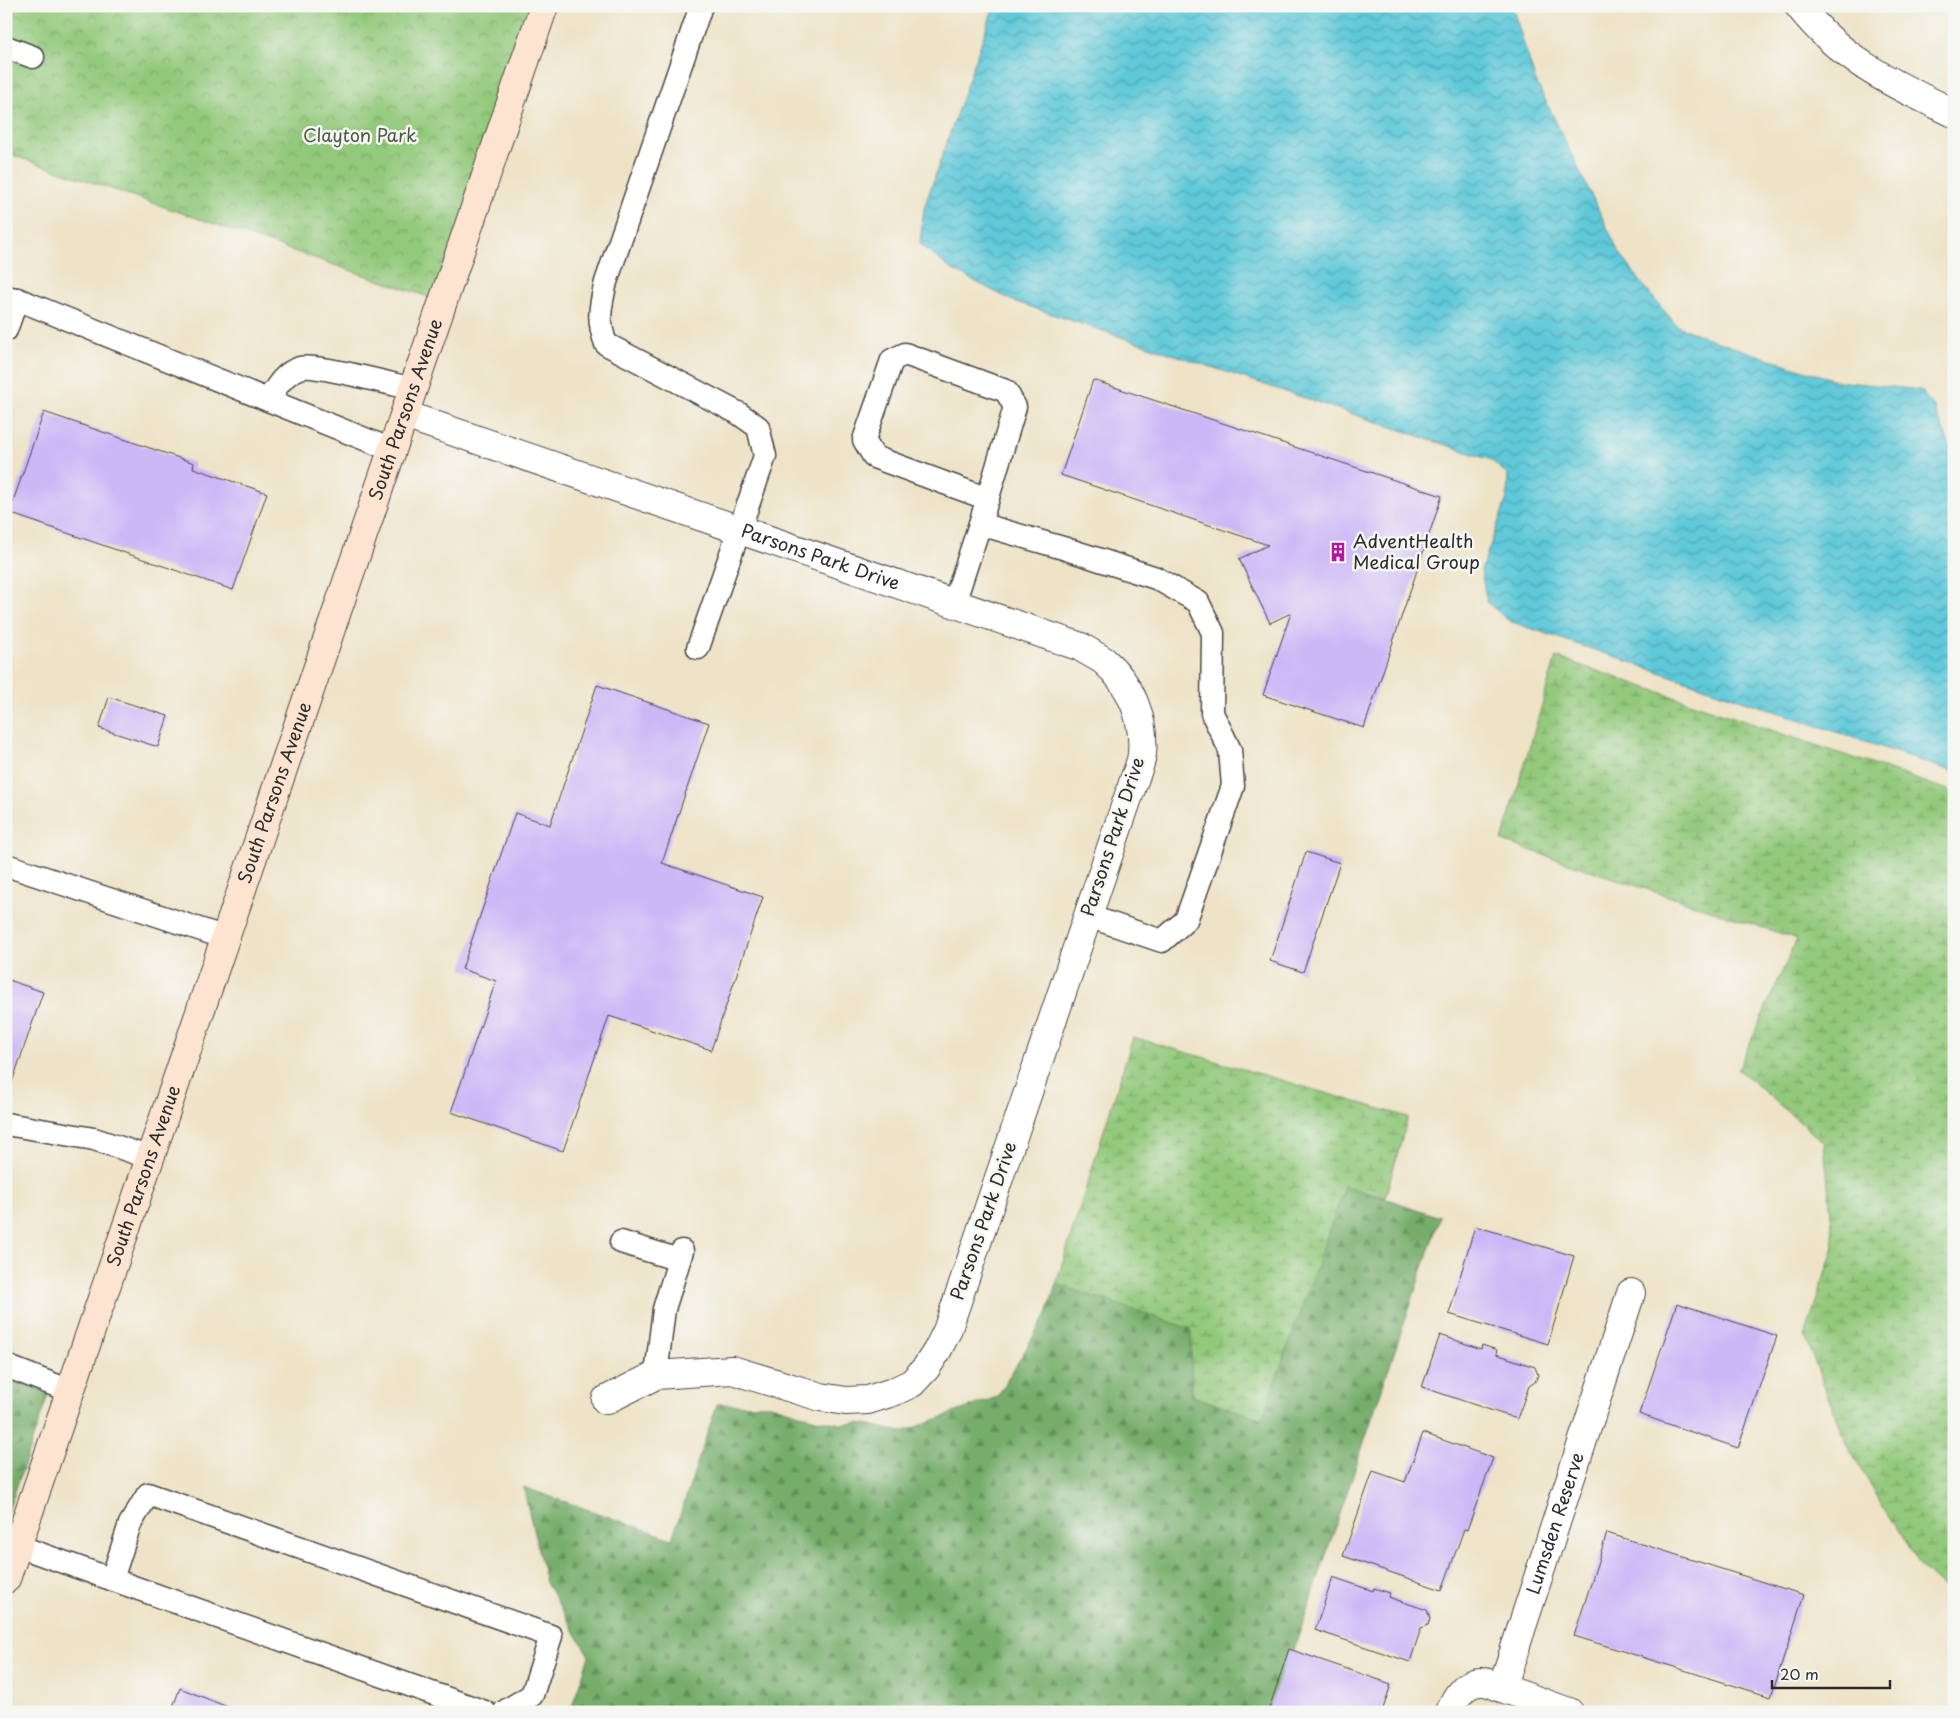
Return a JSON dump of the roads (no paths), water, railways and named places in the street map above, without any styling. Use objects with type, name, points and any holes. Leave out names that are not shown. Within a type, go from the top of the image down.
[{"type":"street","name":"South Parsons Avenue","points":[[6,1579],[544,6]]},
{"type":"street","points":[[1799,6],[1807,17],[1849,57],[1893,84],[1954,113]]},
{"type":"street","name":"Parsons Park Drive","points":[[405,415],[1081,647],[1104,661],[1122,680],[1135,703],[1142,730],[1142,755],[1088,916],[947,1331],[926,1368],[912,1383],[893,1392],[868,1400],[846,1401],[821,1397],[732,1370],[656,1375],[606,1400]]},
{"type":"street","name":"Lumsden Reserve","points":[[1502,1688],[1630,1293]]},
{"type":"street","points":[[1450,1712],[1453,1702],[1465,1687],[1483,1682],[1569,1712]]},
{"type":"lane","points":[[698,648],[765,456],[758,427],[738,413],[606,344],[600,328],[600,306],[606,282],[701,6]]},
{"type":"lane","points":[[6,47],[33,57]]},
{"type":"lane","points":[[6,330],[11,298],[392,450]]},
{"type":"lane","points":[[954,602],[988,499],[1014,407],[1006,392],[905,354],[892,360],[864,440],[874,457],[988,499]]},
{"type":"lane","points":[[268,400],[283,377],[301,367],[332,371],[413,389]]},
{"type":"lane","points":[[980,524],[1156,578],[1198,602],[1213,633],[1212,713],[1230,750],[1233,786],[1186,920],[1162,942],[1088,916]]},
{"type":"lane","points":[[6,865],[226,938]]},
{"type":"lane","points":[[6,1124],[94,1138],[151,1158]]},
{"type":"lane","points":[[621,1242],[680,1256],[664,1309],[656,1375]]},
{"type":"lane","points":[[6,1366],[70,1391]]},
{"type":"lane","points":[[112,1579],[130,1524],[148,1494],[550,1636],[532,1695],[504,1712]]},
{"type":"lane","points":[[18,1546],[485,1712]]},
{"type":"water","points":[[994,6],[1512,6],[1535,79],[1619,252],[1645,288],[1677,326],[1718,342],[1838,381],[1920,390],[1933,405],[1954,456],[1954,772],[1509,621],[1487,602],[1481,571],[1507,498],[1508,475],[1491,460],[1013,301],[951,269],[920,244],[924,208]]},
{"type":"place","name":"AdventHealth Medical Group","points":[[1338,552]]},
{"type":"park label","name":"Clayton Park","points":[[360,136]]}]
